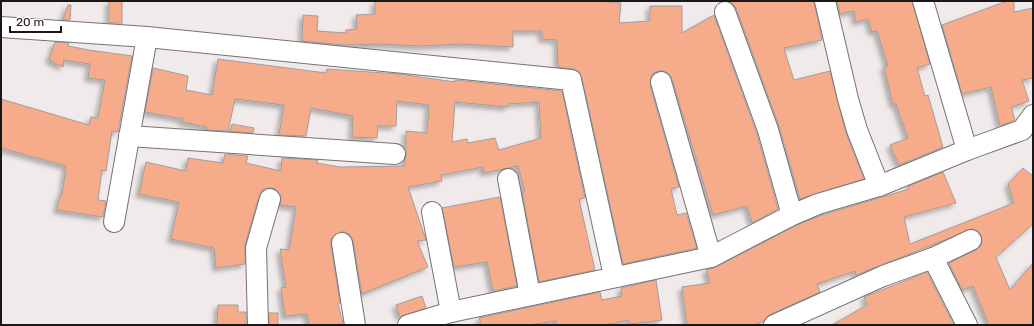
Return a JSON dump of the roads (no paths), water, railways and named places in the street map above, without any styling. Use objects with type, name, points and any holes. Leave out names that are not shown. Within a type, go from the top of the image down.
[{"type":"street","points":[[824,1],[857,130],[879,186]]},
{"type":"street","points":[[923,1],[967,150]]},
{"type":"street","points":[[725,12],[768,130],[792,215]]},
{"type":"street","points":[[1,27],[147,37],[571,80],[614,276]]},
{"type":"street","points":[[114,222],[147,37]]},
{"type":"street","points":[[661,82],[711,257]]},
{"type":"street","points":[[408,325],[451,312],[614,276],[711,257],[792,215],[818,204],[879,186],[967,150],[1022,130],[1033,115]]},
{"type":"street","points":[[129,136],[395,154]]},
{"type":"street","points":[[508,179],[530,295]]},
{"type":"street","points":[[258,325],[256,248],[270,199]]},
{"type":"street","points":[[432,212],[451,312]]},
{"type":"street","points":[[774,325],[883,276],[933,258],[971,240]]},
{"type":"street","points":[[342,242],[355,325]]},
{"type":"street","points":[[933,258],[967,325]]}]
